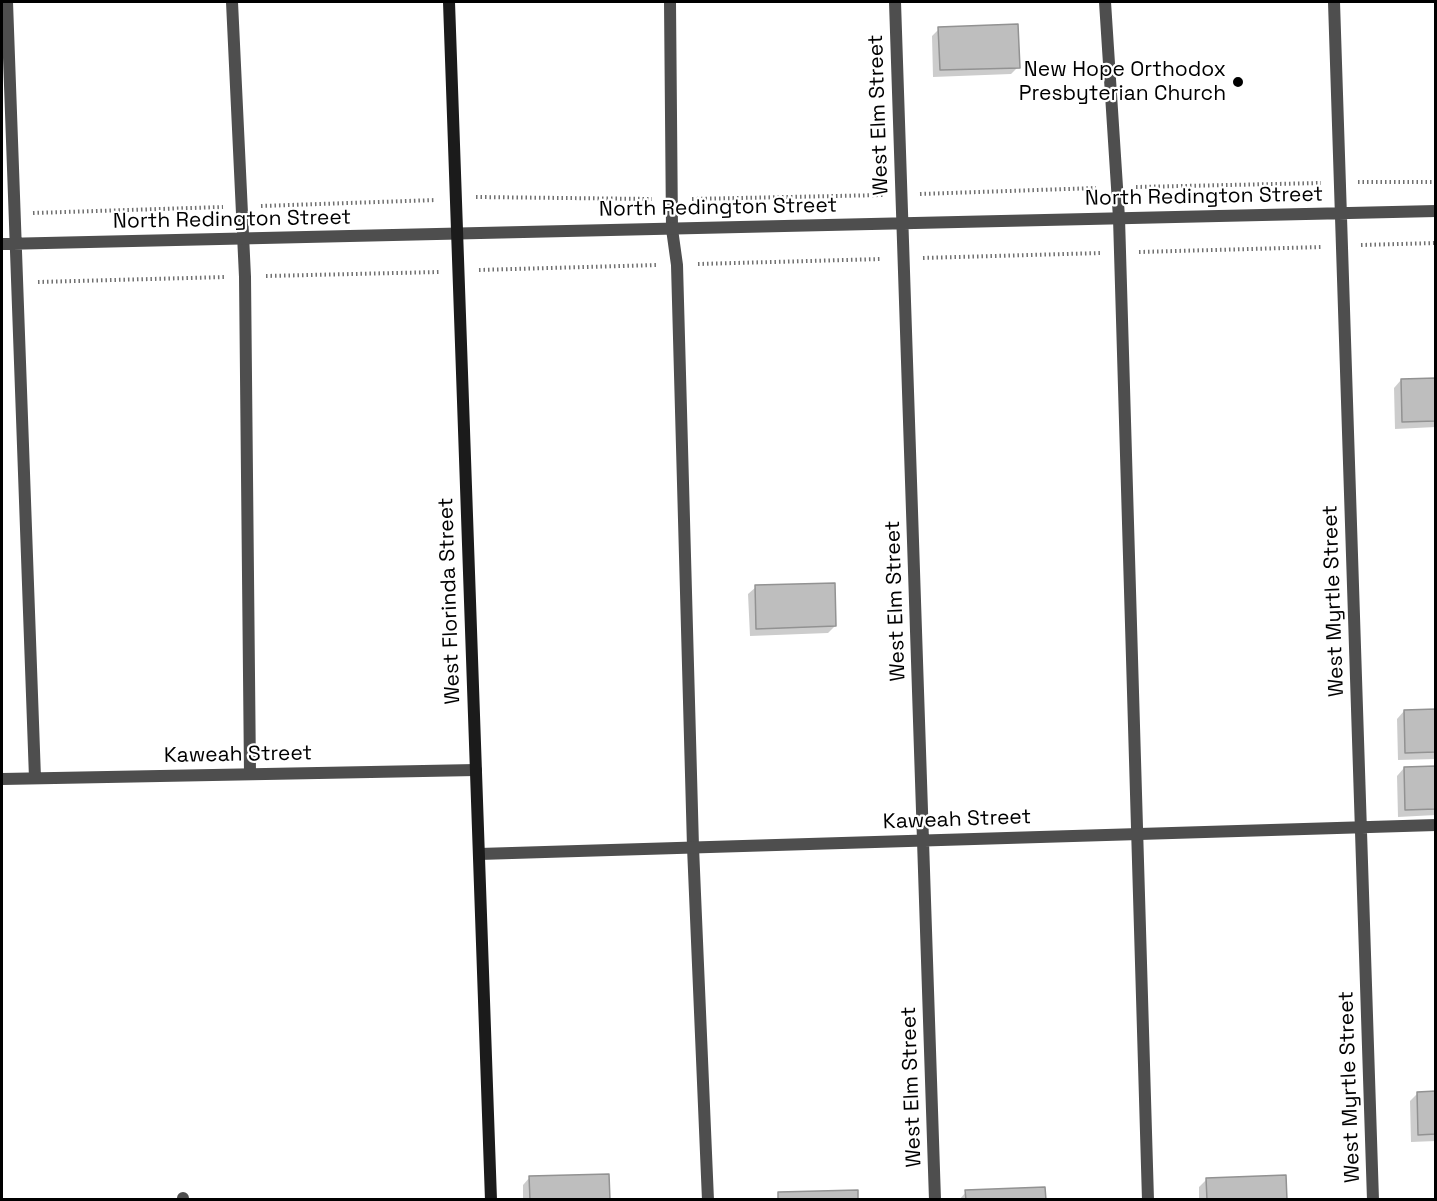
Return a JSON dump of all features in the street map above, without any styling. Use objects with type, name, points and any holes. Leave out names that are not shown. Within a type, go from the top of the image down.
[{"type":"street","points":[[7,2],[35,778]]},
{"type":"street","points":[[232,2],[244,277],[250,774]]},
{"type":"street","name":"West Florinda Street","points":[[449,2],[490,1200]]},
{"type":"street","points":[[670,2],[674,199],[672,229],[677,265],[693,847],[708,1200]]},
{"type":"street","name":"West Elm Street","points":[[895,2],[935,1200]]},
{"type":"street","points":[[1105,2],[1115,188],[1119,218],[1135,834],[1148,1200]]},
{"type":"street","name":"West Myrtle Street","points":[[1334,2],[1373,1200]]},
{"type":"street","name":"North Redington Street","points":[[2,244],[1436,211]]},
{"type":"street","name":"Kaweah Street","points":[[2,779],[476,770]]},
{"type":"street","name":"Kaweah Street","points":[[479,854],[1436,825]]},
{"type":"path","points":[[15,214],[444,200],[456,197],[674,199],[1340,182],[1436,182]]},
{"type":"path","points":[[17,283],[1436,243]]},
{"type":"building","points":[[1018,24],[1020,68],[940,70],[938,27]]},
{"type":"building","points":[[1436,378],[1436,421],[1402,422],[1401,379]]},
{"type":"building","points":[[835,583],[836,626],[756,629],[755,585]]},
{"type":"building","points":[[1436,709],[1436,752],[1405,753],[1404,710]]},
{"type":"building","points":[[1436,766],[1436,809],[1405,810],[1404,767]]},
{"type":"building","points":[[1436,1091],[1436,1134],[1418,1135],[1417,1092]]},
{"type":"building","points":[[609,1174],[610,1200],[530,1200],[529,1176]]},
{"type":"building","points":[[1286,1175],[1287,1200],[1207,1200],[1206,1178]]},
{"type":"building","points":[[1045,1187],[1046,1200],[966,1200],[965,1190]]},
{"type":"building","points":[[858,1190],[858,1200],[778,1200],[778,1192]]},
{"type":"place","name":"New Hope Orthodox Presbyterian Church","points":[[1238,82]]}]
